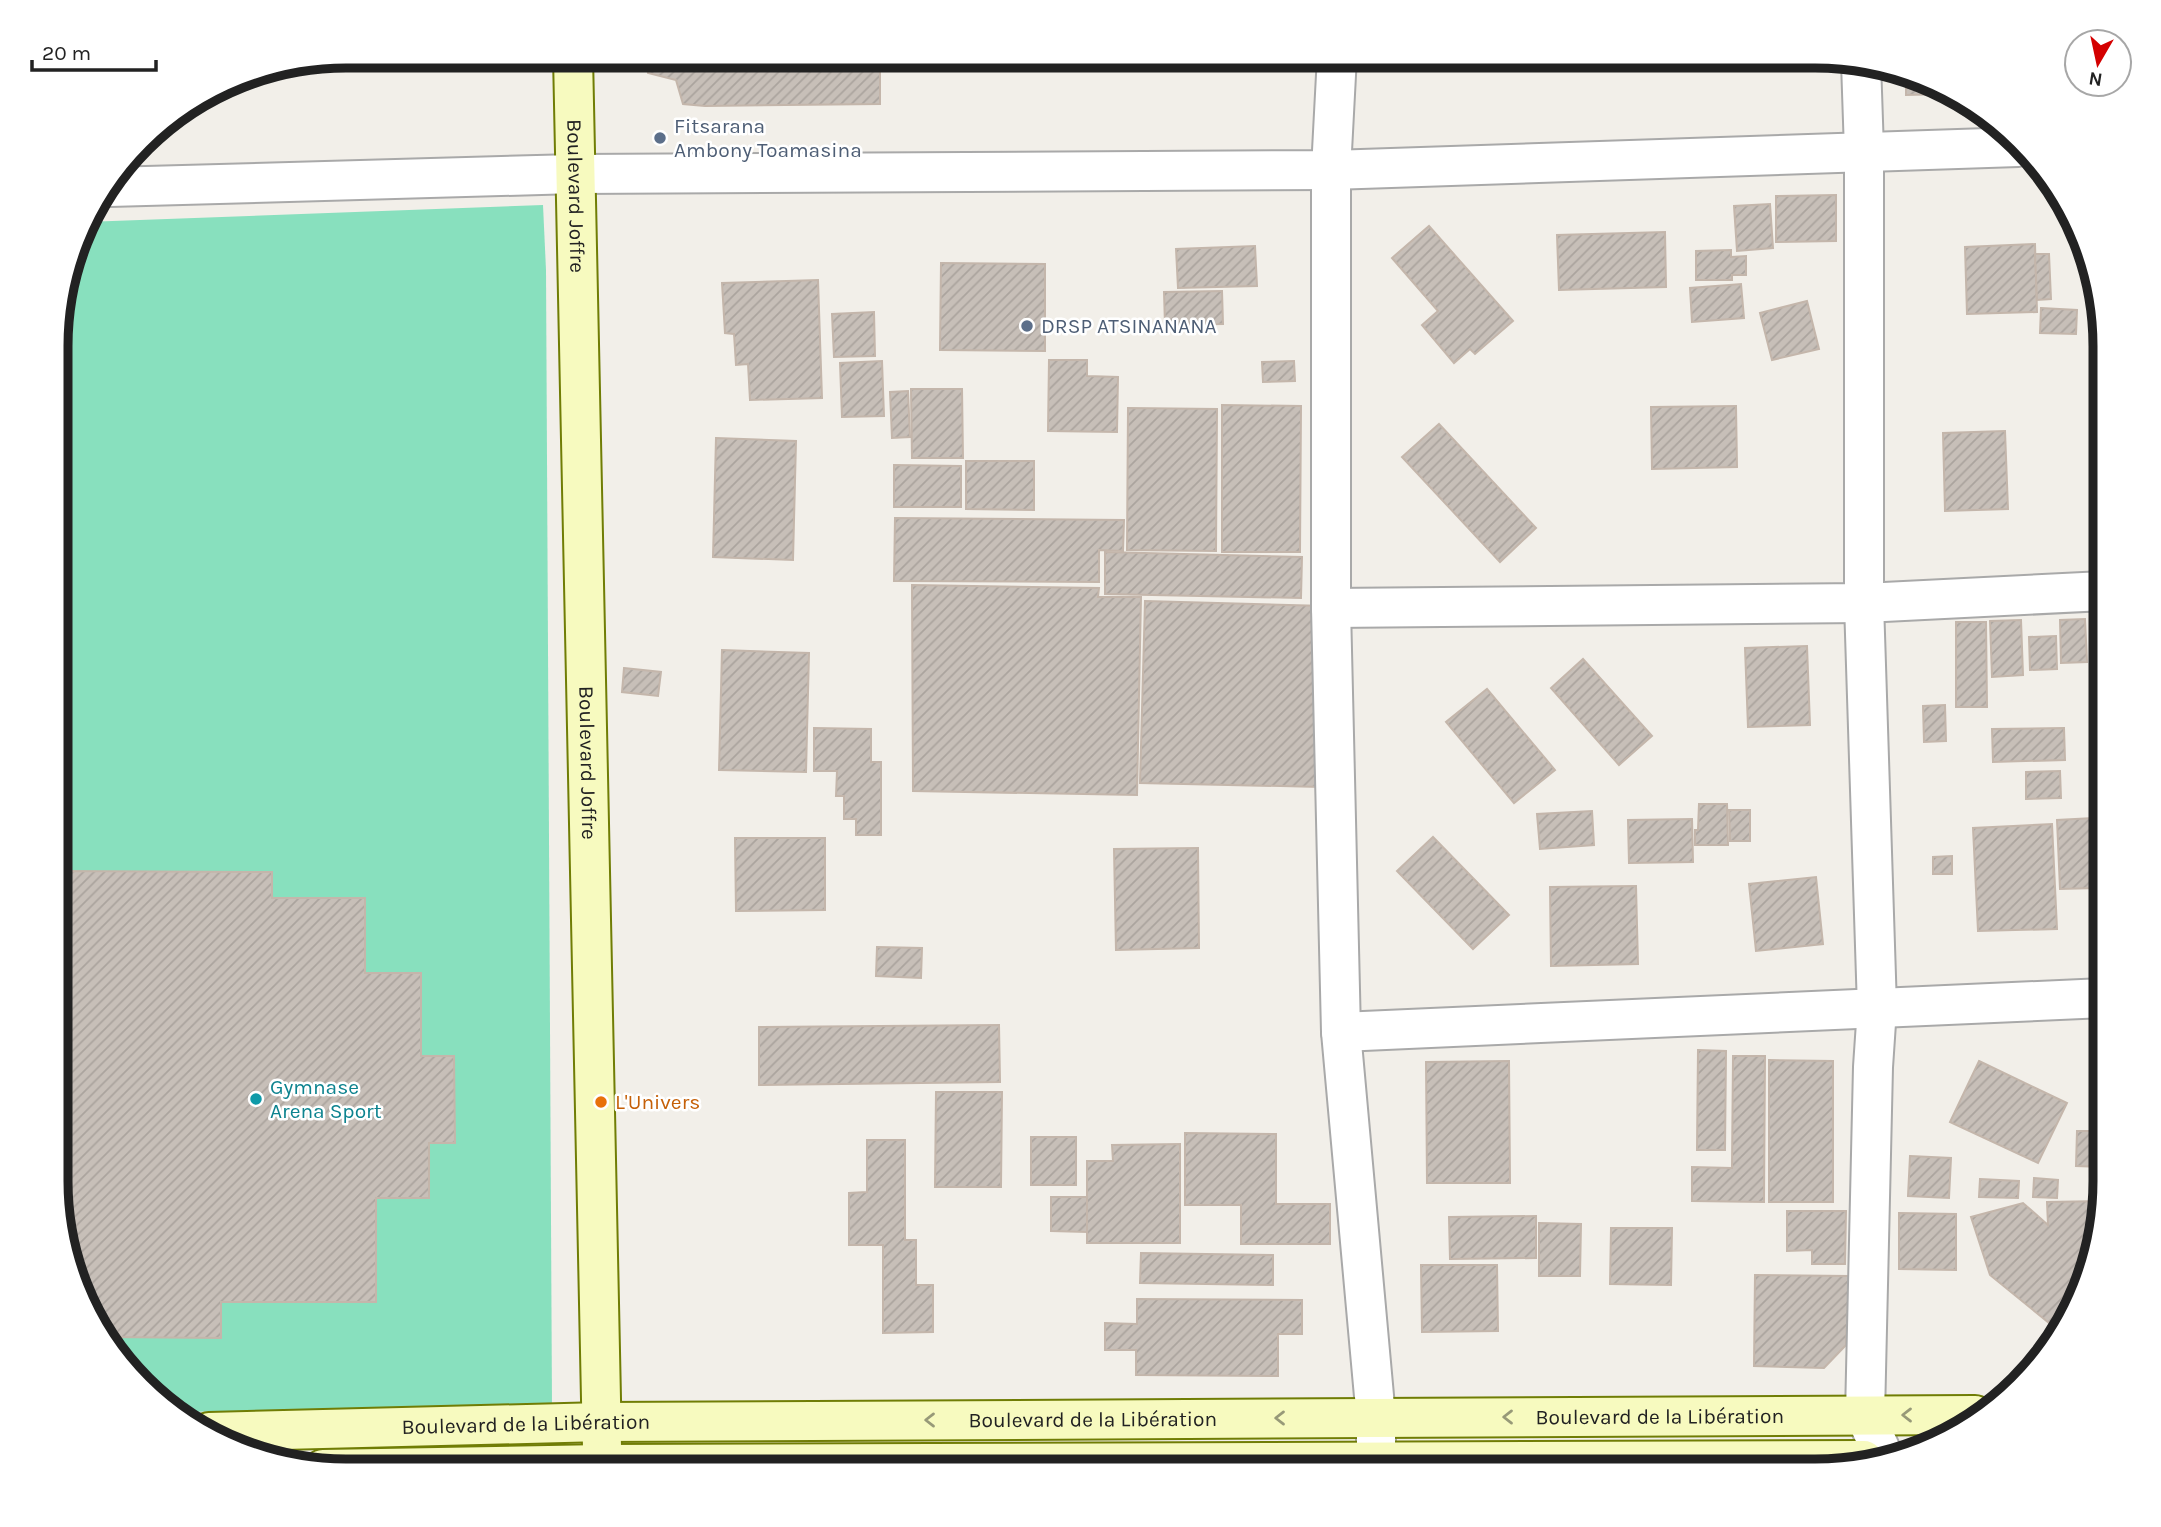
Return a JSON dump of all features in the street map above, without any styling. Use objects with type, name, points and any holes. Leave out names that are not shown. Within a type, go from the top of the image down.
[{"type":"street","name":"Boulevard Joffre","points":[[573,68],[603,1459]]},
{"type":"street","points":[[1336,68],[1331,170],[1331,608],[1341,1032],[1376,1418],[1376,1459]]},
{"type":"street","points":[[1861,73],[1864,151],[1864,603],[1877,1008],[1873,1067],[1865,1415],[1881,1450]]},
{"type":"street","points":[[119,187],[575,174],[1331,170],[2008,147]]},
{"type":"street","points":[[1331,608],[1864,603],[2093,592]]},
{"type":"street","points":[[1341,1032],[2093,998]]},
{"type":"street","name":"Boulevard de la Libération","points":[[226,1432],[602,1422],[1964,1415]]},
{"type":"green space","points":[[543,205],[546,270],[552,1407],[192,1412],[163,1390],[137,1364],[115,1335],[89,1287],[74,1235],[68,1181],[68,346],[78,274],[98,222]]},
{"type":"building","points":[[647,68],[880,68],[880,104],[683,104],[676,80],[648,73]]},
{"type":"building","points":[[1906,84],[1932,94],[1906,95]]},
{"type":"building","points":[[1836,195],[1836,241],[1776,242],[1776,196]]},
{"type":"building","points":[[1770,204],[1773,248],[1737,251],[1734,206]]},
{"type":"building","points":[[1429,226],[1513,321],[1475,354],[1470,349],[1454,363],[1422,325],[1438,311],[1392,258]]},
{"type":"building","points":[[1665,232],[1666,287],[1559,290],[1557,235]]},
{"type":"building","points":[[2035,244],[2037,312],[1967,314],[1965,247]]},
{"type":"building","points":[[1255,246],[1257,286],[1178,288],[1176,249]]},
{"type":"building","points":[[1731,250],[1731,257],[1746,256],[1746,275],[1732,275],[1732,280],[1696,280],[1696,251]]},
{"type":"building","points":[[2035,254],[2049,254],[2051,299],[2037,300]]},
{"type":"building","points":[[941,263],[1045,264],[1045,351],[940,350]]},
{"type":"building","points":[[818,280],[822,398],[750,400],[748,364],[736,365],[734,334],[725,333],[722,283]]},
{"type":"building","points":[[1741,284],[1744,318],[1692,322],[1690,288]]},
{"type":"building","points":[[1222,291],[1223,324],[1165,325],[1164,292]]},
{"type":"building","points":[[1807,301],[1819,349],[1772,360],[1760,313]]},
{"type":"building","points":[[2041,308],[2077,310],[2076,334],[2040,333]]},
{"type":"building","points":[[874,312],[875,356],[834,357],[832,314]]},
{"type":"building","points":[[1049,360],[1087,360],[1087,376],[1118,377],[1117,432],[1048,431]]},
{"type":"building","points":[[882,361],[884,416],[842,417],[840,363]]},
{"type":"building","points":[[1294,361],[1295,381],[1263,382],[1262,362]]},
{"type":"building","points":[[911,389],[962,389],[963,458],[912,458]]},
{"type":"building","points":[[908,391],[910,437],[892,438],[890,392]]},
{"type":"building","points":[[1222,405],[1301,406],[1300,552],[1222,552]]},
{"type":"building","points":[[1736,406],[1737,467],[1652,469],[1651,407]]},
{"type":"building","points":[[1128,408],[1217,409],[1216,551],[1127,550]]},
{"type":"building","points":[[1439,424],[1536,528],[1500,562],[1402,457]]},
{"type":"building","points":[[2005,431],[2008,509],[1945,511],[1943,433]]},
{"type":"building","points":[[716,438],[796,441],[793,560],[713,557]]},
{"type":"building","points":[[966,461],[1034,461],[1034,510],[966,509]]},
{"type":"building","points":[[894,465],[961,466],[961,507],[894,507]]},
{"type":"building","points":[[895,518],[1124,520],[1123,551],[1099,550],[1099,582],[894,581]]},
{"type":"building","points":[[1105,552],[1302,557],[1301,598],[1105,594]]},
{"type":"building","points":[[912,585],[1099,588],[1098,597],[1141,597],[1137,795],[913,791]]},
{"type":"building","points":[[1145,601],[1325,606],[1321,787],[1140,783]]},
{"type":"building","points":[[2085,619],[2087,662],[2061,663],[2060,620]]},
{"type":"building","points":[[2021,620],[2023,675],[1992,677],[1990,621]]},
{"type":"building","points":[[1956,622],[1986,622],[1987,707],[1956,707]]},
{"type":"building","points":[[2056,636],[2057,669],[2030,670],[2029,637]]},
{"type":"building","points":[[1807,646],[1810,725],[1748,727],[1745,648]]},
{"type":"building","points":[[722,650],[809,653],[806,772],[719,770]]},
{"type":"building","points":[[1583,659],[1652,736],[1619,765],[1551,688]]},
{"type":"building","points":[[624,668],[661,672],[658,696],[622,692]]},
{"type":"building","points":[[1487,689],[1555,770],[1514,803],[1446,722]]},
{"type":"building","points":[[1945,705],[1946,741],[1924,742],[1923,706]]},
{"type":"building","points":[[814,728],[871,729],[871,762],[881,762],[881,835],[856,835],[856,819],[844,819],[844,796],[836,796],[837,771],[814,771]]},
{"type":"building","points":[[2064,728],[2065,760],[1993,762],[1992,729]]},
{"type":"building","points":[[2060,771],[2061,798],[2026,799],[2026,772]]},
{"type":"building","points":[[1699,804],[1727,804],[1728,845],[1695,845]]},
{"type":"building","points":[[1729,810],[1750,810],[1750,841],[1730,841]]},
{"type":"building","points":[[1592,811],[1594,845],[1540,849],[1537,814]]},
{"type":"building","points":[[2093,818],[2093,888],[2060,889],[2057,820]]},
{"type":"building","points":[[1692,819],[1693,862],[1629,863],[1628,820]]},
{"type":"building","points":[[2052,824],[2057,929],[1978,931],[1973,828]]},
{"type":"building","points":[[1433,837],[1509,915],[1473,949],[1397,871]]},
{"type":"building","points":[[735,838],[825,838],[825,910],[736,911]]},
{"type":"building","points":[[1198,848],[1199,948],[1116,950],[1114,849]]},
{"type":"building","points":[[1952,856],[1952,874],[1933,874],[1933,857]]},
{"type":"building","name":"Gymnase Arena Sport","points":[[68,871],[272,872],[272,898],[365,898],[365,973],[421,973],[421,1056],[454,1056],[455,1143],[429,1143],[429,1198],[376,1198],[376,1302],[221,1302],[221,1338],[117,1337],[97,1304],[83,1270],[74,1235],[68,1181]]},
{"type":"building","points":[[1816,877],[1823,944],[1756,951],[1749,884]]},
{"type":"building","points":[[1636,886],[1638,964],[1551,966],[1550,887]]},
{"type":"building","points":[[877,947],[922,948],[921,978],[876,976]]},
{"type":"building","points":[[999,1025],[1000,1082],[759,1085],[759,1027]]},
{"type":"building","points":[[1698,1050],[1726,1051],[1725,1150],[1697,1150]]},
{"type":"building","points":[[1733,1056],[1765,1056],[1764,1202],[1692,1201],[1692,1167],[1732,1168]]},
{"type":"building","points":[[1769,1060],[1833,1061],[1833,1202],[1769,1202]]},
{"type":"building","points":[[1509,1061],[1510,1183],[1427,1183],[1426,1062]]},
{"type":"building","points":[[1979,1061],[2067,1103],[2038,1163],[1950,1122]]},
{"type":"building","points":[[936,1092],[1002,1092],[1001,1187],[935,1187]]},
{"type":"building","points":[[2077,1131],[2093,1131],[2093,1167],[2076,1166]]},
{"type":"building","points":[[1185,1133],[1276,1134],[1276,1204],[1330,1204],[1330,1244],[1241,1244],[1241,1205],[1185,1205]]},
{"type":"building","points":[[1031,1137],[1076,1137],[1076,1185],[1031,1185]]},
{"type":"building","points":[[867,1140],[905,1140],[905,1240],[916,1240],[916,1285],[933,1285],[933,1332],[883,1333],[883,1245],[849,1245],[849,1193],[867,1192]]},
{"type":"building","points":[[1180,1144],[1180,1243],[1087,1243],[1087,1161],[1113,1161],[1112,1145]]},
{"type":"building","points":[[1910,1156],[1951,1158],[1949,1198],[1908,1196]]},
{"type":"building","points":[[2034,1178],[2058,1180],[2057,1198],[2033,1197]]},
{"type":"building","points":[[1980,1179],[2019,1181],[2018,1198],[1979,1197]]},
{"type":"building","points":[[1051,1197],[1087,1197],[1087,1232],[1051,1231]]},
{"type":"building","points":[[2092,1201],[2078,1270],[2064,1304],[2049,1330],[2049,1323],[1990,1275],[1971,1217],[2023,1203],[2048,1225],[2047,1202]]},
{"type":"building","points":[[1787,1211],[1846,1211],[1845,1264],[1812,1264],[1812,1250],[1787,1251]]},
{"type":"building","points":[[1899,1213],[1956,1214],[1956,1270],[1899,1269]]},
{"type":"building","points":[[1536,1216],[1536,1258],[1450,1259],[1449,1217]]},
{"type":"building","points":[[1539,1223],[1581,1224],[1580,1276],[1539,1276]]},
{"type":"building","points":[[1611,1228],[1672,1228],[1671,1285],[1610,1284]]},
{"type":"building","points":[[1141,1253],[1273,1255],[1273,1285],[1140,1283]]},
{"type":"building","points":[[1421,1265],[1497,1265],[1498,1331],[1422,1332]]},
{"type":"building","points":[[1755,1275],[1849,1276],[1846,1345],[1824,1368],[1754,1366]]},
{"type":"building","points":[[1137,1299],[1302,1300],[1302,1334],[1278,1334],[1278,1376],[1136,1375],[1136,1350],[1105,1350],[1105,1323],[1137,1324]]},
{"type":"place","name":"Fitsarana Ambony Toamasina","points":[[660,138]]},
{"type":"place","name":"DRSP ATSINANANA","points":[[1027,326]]},
{"type":"place","name":"Gymnase Arena Sport","points":[[256,1099]]},
{"type":"place","name":"L'Univers","points":[[601,1102]]}]
